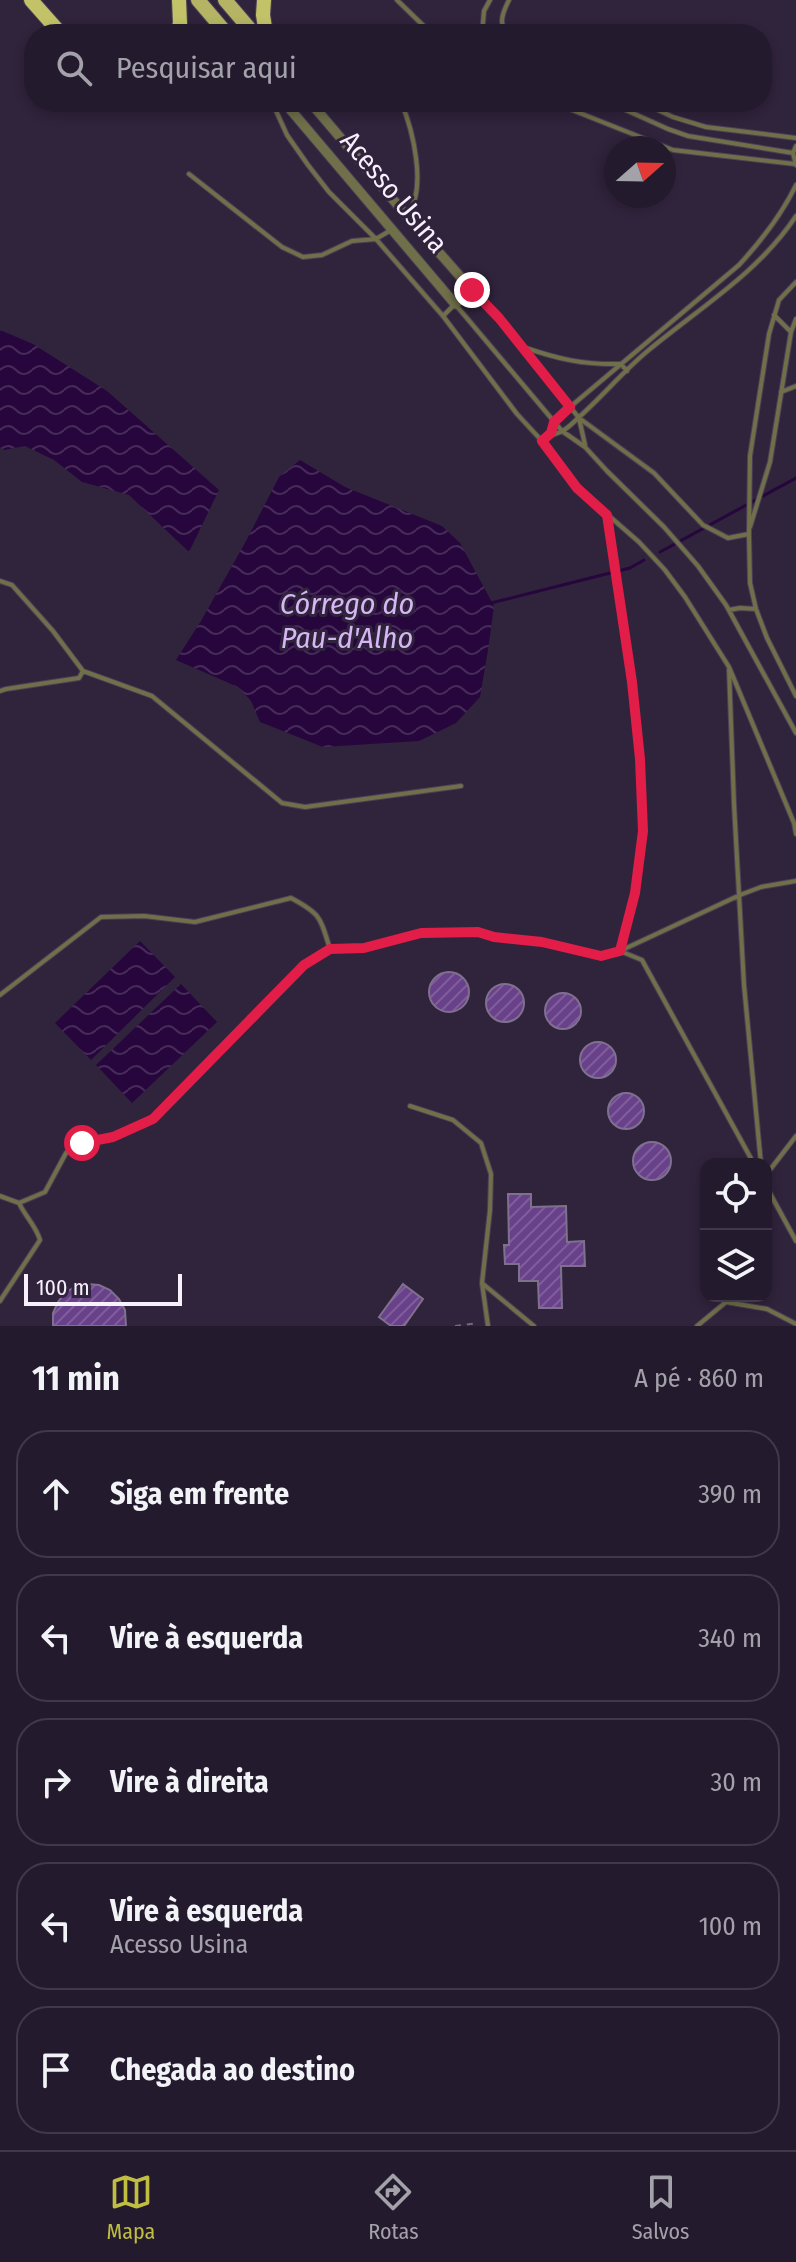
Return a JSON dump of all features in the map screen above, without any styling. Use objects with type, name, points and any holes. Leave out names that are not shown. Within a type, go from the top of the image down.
[{"type":"highway","points":[[31,0],[52,24]]},
{"type":"highway","points":[[179,0],[180,24]]},
{"type":"highway","points":[[264,0],[264,24]]},
{"type":"main road","points":[[198,0],[218,24]]},
{"type":"main road","points":[[225,0],[245,24]]},
{"type":"street","name":"Acesso Usina","points":[[292,112],[455,304]]},
{"type":"street","name":"Acesso Usina","points":[[319,112],[472,290]]},
{"type":"street","points":[[391,230],[407,216]]},
{"type":"street","points":[[455,304],[472,290]]},
{"type":"lane","points":[[397,0],[422,24]]},
{"type":"lane","points":[[481,24],[490,0]]},
{"type":"lane","points":[[501,24],[509,0]]},
{"type":"lane","points":[[277,112],[287,135],[329,192],[376,239],[443,316],[577,488],[639,542],[685,597],[729,667],[796,834]]},
{"type":"lane","points":[[404,112],[412,134],[417,183],[415,205],[407,216]]},
{"type":"lane","points":[[577,112],[673,150],[796,164],[793,153],[796,146]]},
{"type":"lane","points":[[630,112],[688,136],[793,153]]},
{"type":"lane","points":[[662,112],[706,127],[796,138]]},
{"type":"lane","points":[[189,174],[282,247],[303,257],[322,255],[352,241],[376,239],[391,230]]},
{"type":"lane","points":[[551,433],[554,422],[570,407],[739,265],[777,220],[796,185]]},
{"type":"lane","points":[[542,441],[579,418],[648,350],[709,305],[776,242],[796,216]]},
{"type":"lane","points":[[796,282],[779,300],[774,315],[750,456],[749,511],[750,583],[756,609],[796,696]]},
{"type":"lane","name":"Acesso Usina","points":[[472,290],[499,318],[579,418],[585,447]]},
{"type":"lane","points":[[443,316],[455,304]]},
{"type":"lane","name":"Acesso Usina","points":[[455,304],[562,431],[585,447]]},
{"type":"lane","points":[[774,315],[791,332]]},
{"type":"lane","points":[[749,534],[770,462],[791,332],[796,319]]},
{"type":"lane","points":[[521,347],[578,364],[621,364],[627,371]]},
{"type":"lane","points":[[781,392],[796,386]]},
{"type":"lane","points":[[579,418],[654,473],[703,525],[728,538],[749,534]]},
{"type":"lane","points":[[585,447],[698,566],[729,610],[796,733]]},
{"type":"lane","points":[[607,515],[632,682],[643,831],[635,893],[620,951]]},
{"type":"lane","points":[[0,581],[12,585],[83,671],[152,696],[282,803],[305,807],[461,786]]},
{"type":"lane","points":[[729,610],[756,609]]},
{"type":"lane","points":[[729,667],[744,985],[760,1158]]},
{"type":"lane","points":[[0,691],[79,678],[83,671]]},
{"type":"lane","points":[[0,1196],[19,1203],[45,1192],[66,1153],[82,1143],[113,1137],[153,1119],[304,965],[330,949],[364,948],[421,933],[478,932],[494,937],[542,942],[601,956],[620,951],[740,895],[761,887],[796,881]]},
{"type":"lane","points":[[0,995],[101,917],[144,916],[195,922],[291,898],[314,910],[321,920],[330,949]]},
{"type":"lane","points":[[620,951],[642,960],[651,973],[751,1158]]},
{"type":"lane","points":[[410,1106],[453,1120],[481,1143],[491,1174],[482,1283],[488,1324]]},
{"type":"lane","points":[[772,1167],[796,1136]]},
{"type":"lane","points":[[772,1197],[796,1241]]},
{"type":"lane","points":[[0,1301],[40,1240],[19,1203]]},
{"type":"lane","points":[[482,1283],[534,1326]]},
{"type":"lane","points":[[697,1326],[726,1302],[767,1309],[796,1324]]},
{"type":"path","points":[[455,1326],[488,1324]]},
{"type":"water","points":[[0,330],[33,344],[107,391],[219,490],[189,552],[129,495],[82,482],[54,460],[25,446],[4,450],[0,447]]},
{"type":"water","name":"Córrego do Pau-d'Alho","points":[[300,460],[345,487],[442,526],[460,543],[494,606],[480,697],[456,723],[419,741],[323,747],[260,722],[251,701],[238,687],[176,660],[201,621],[279,477]]},
{"type":"water","points":[[140,941],[175,977],[91,1060],[55,1023]]},
{"type":"water","points":[[181,984],[217,1022],[132,1103],[96,1065]]},
{"type":"building","points":[[449,972],[463,978],[469,992],[463,1006],[449,1012],[435,1006],[429,992],[435,978]]},
{"type":"building","points":[[505,984],[518,990],[524,1003],[518,1016],[505,1022],[492,1016],[486,1003],[492,990]]},
{"type":"building","points":[[563,993],[576,998],[581,1011],[576,1024],[563,1029],[550,1024],[545,1011],[550,998]]},
{"type":"building","points":[[598,1042],[611,1047],[616,1060],[611,1073],[598,1078],[585,1073],[580,1060],[585,1047]]},
{"type":"building","points":[[626,1093],[639,1098],[644,1111],[639,1124],[626,1129],[613,1124],[608,1111],[613,1098]]},
{"type":"building","points":[[652,1142],[665,1148],[671,1161],[665,1174],[652,1180],[639,1174],[633,1161],[639,1148]]},
{"type":"building","points":[[508,1194],[531,1194],[531,1207],[566,1206],[567,1242],[584,1241],[585,1266],[561,1266],[562,1308],[539,1308],[538,1281],[519,1281],[519,1264],[505,1264],[504,1245],[509,1245]]},
{"type":"building","points":[[87,1284],[110,1290],[119,1299],[125,1310],[126,1326],[53,1326],[53,1313],[65,1293]]},
{"type":"building","points":[[403,1284],[423,1299],[404,1326],[391,1326],[379,1317]]},
{"type":"waterway","points":[[660,552],[796,478]]},
{"type":"waterway","points":[[491,603],[630,568],[644,560]]},
{"type":"route","points":[[82,1143],[113,1137],[153,1119],[304,965],[330,949],[364,948],[421,933],[478,932],[494,937],[542,942],[601,956],[620,951],[635,893],[643,831],[632,682],[607,515],[577,488],[542,441],[551,433],[554,422],[570,407],[499,318],[472,290]]}]
